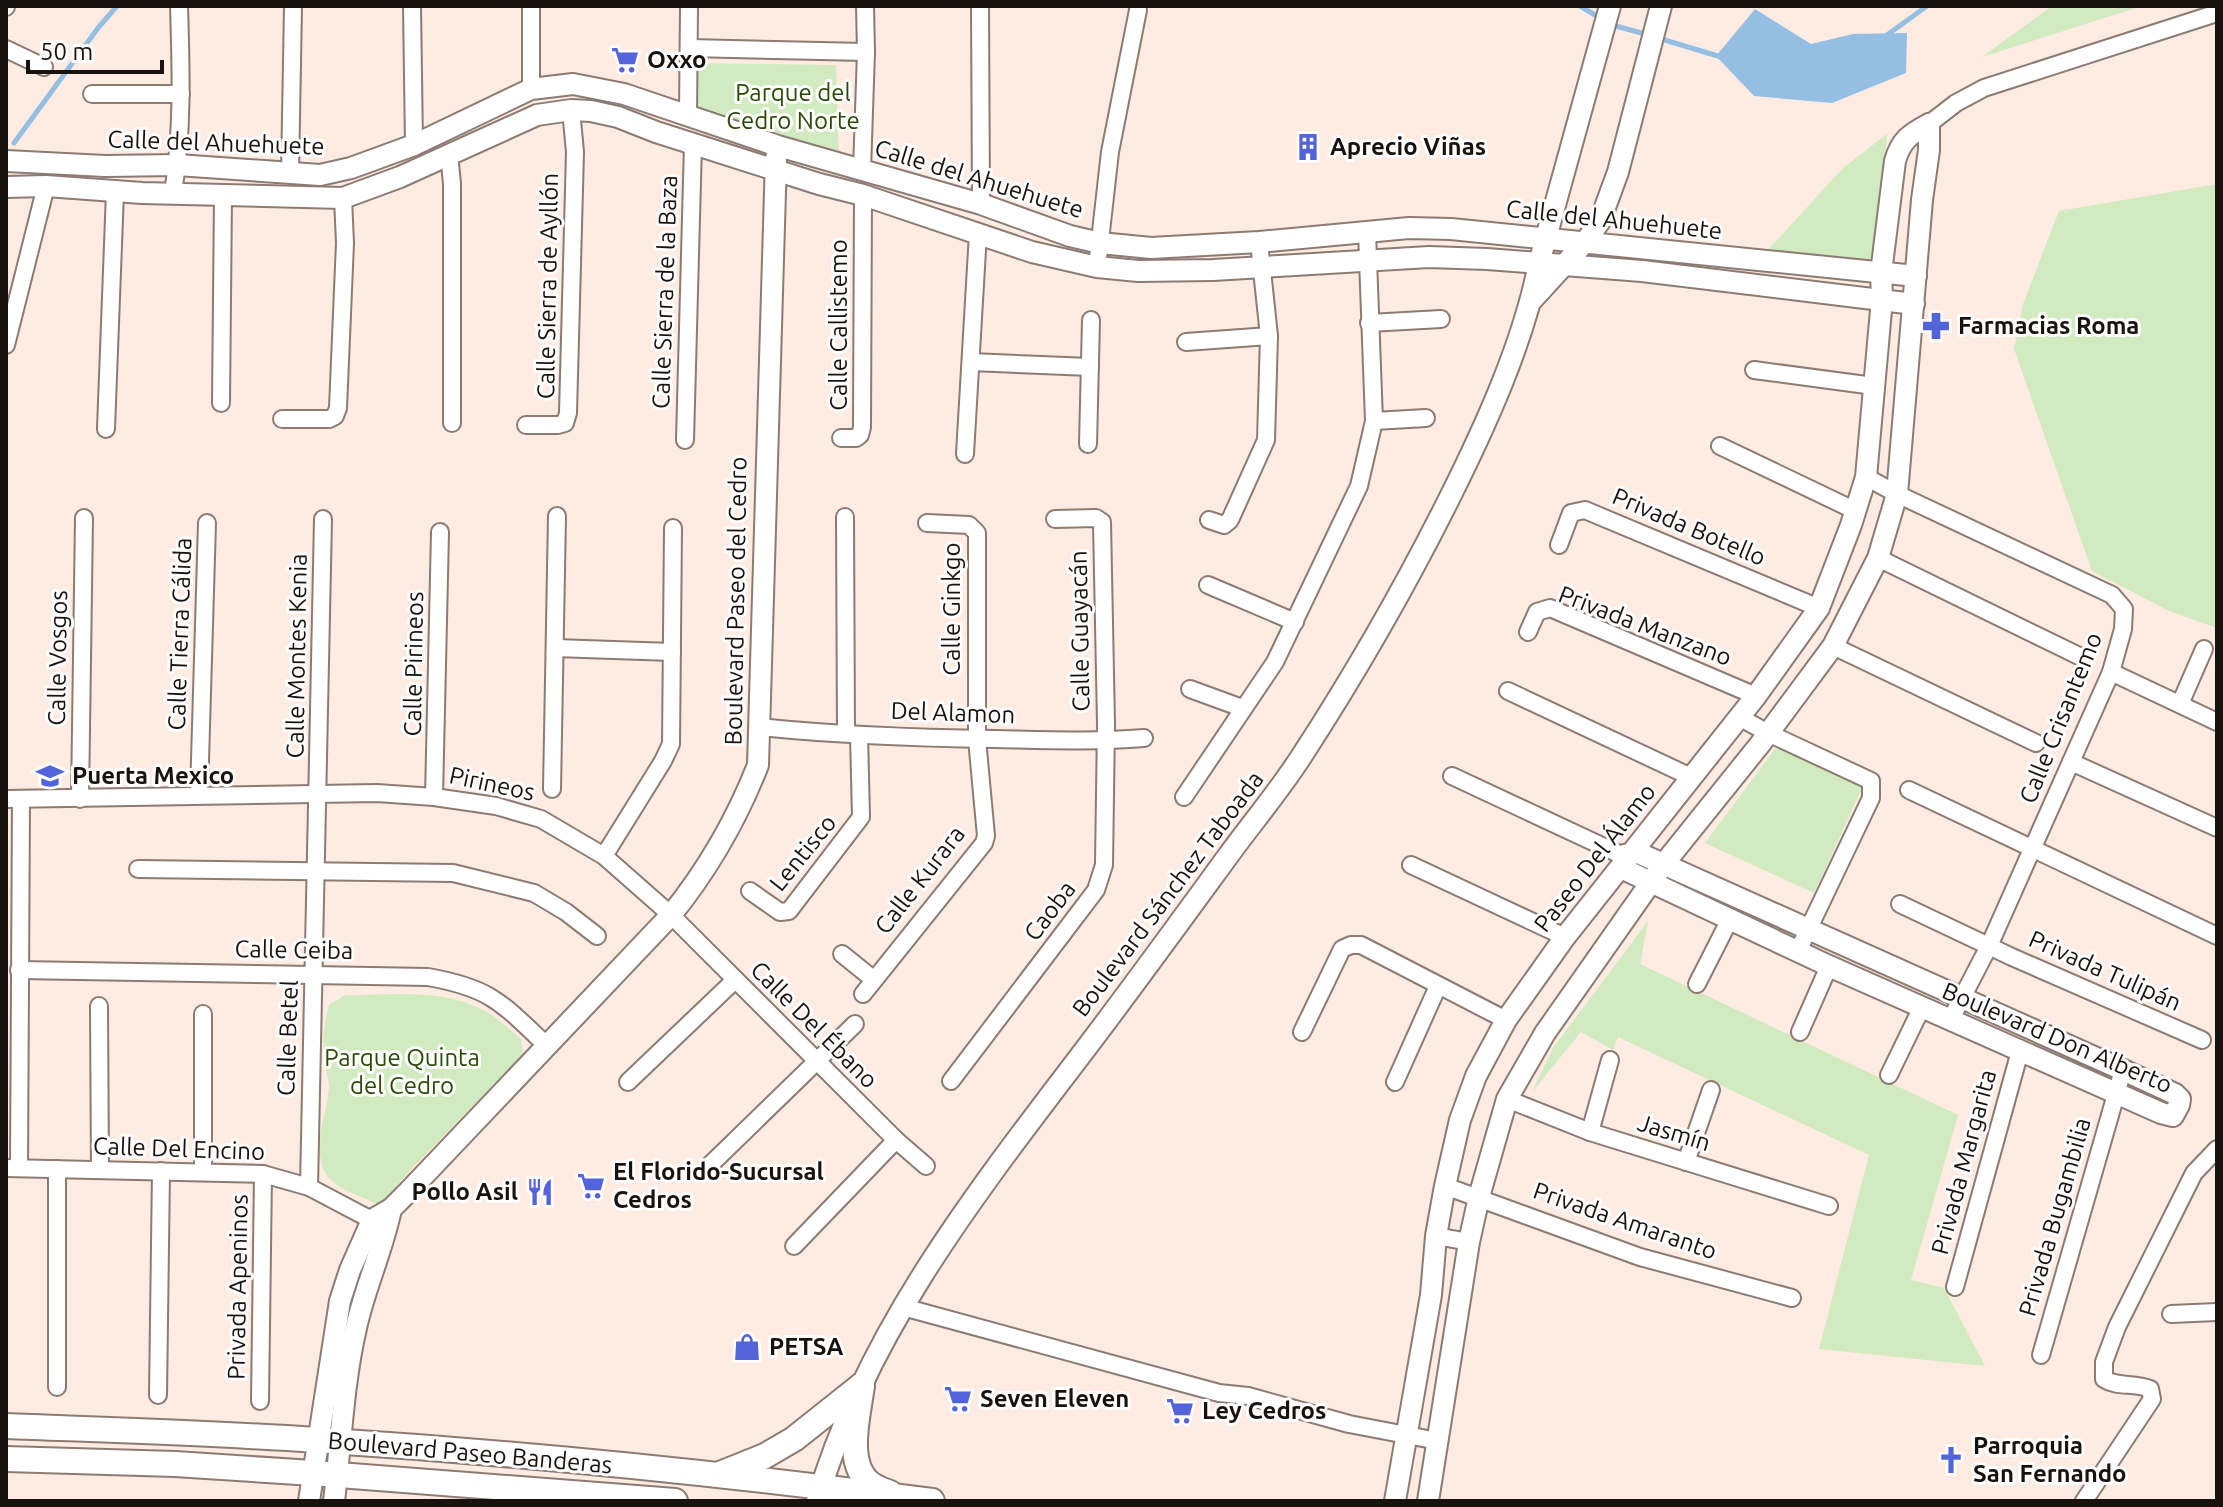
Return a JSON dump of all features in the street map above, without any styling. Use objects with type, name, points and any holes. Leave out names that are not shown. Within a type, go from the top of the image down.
[{"type":"main road","points":[[714,1476],[765,1456],[794,1439],[862,1385]]},
{"type":"main road","points":[[862,1385],[855,1447],[859,1467],[870,1484],[895,1496]]},
{"type":"main road","name":"Boulevard Paseo Banderas","points":[[6,1426],[329,1441],[541,1458],[714,1476],[819,1494],[895,1496],[932,1501]]},
{"type":"main road","name":"Boulevard Paseo Banderas","points":[[6,1459],[175,1464],[675,1501]]},
{"type":"street","points":[[173,193],[181,94],[179,6]]},
{"type":"street","points":[[290,173],[293,6]]},
{"type":"street","points":[[412,6],[414,145]]},
{"type":"street","points":[[531,6],[531,89]]},
{"type":"street","points":[[688,115],[689,6]]},
{"type":"street","points":[[862,170],[865,6]]},
{"type":"street","points":[[980,6],[981,204]]},
{"type":"street","points":[[1532,300],[1539,263],[1610,6]]},
{"type":"street","points":[[1532,300],[1586,241],[1600,221],[1618,172],[1661,6]]},
{"type":"street","points":[[1097,267],[1110,152],[1140,7]]},
{"type":"street","points":[[1428,1501],[1469,1242],[1507,1099],[1545,1033],[1650,882],[1833,646],[1878,558],[1897,494],[1929,124],[1956,103],[1984,88],[2217,13]]},
{"type":"street","points":[[689,48],[866,52]]},
{"type":"street","points":[[6,49],[44,67]]},
{"type":"street","name":"Calle del Ahuehuete","points":[[6,161],[177,165],[320,175],[351,168],[414,145],[531,89],[573,84],[688,115],[778,146],[981,204],[1070,236],[1100,243],[1151,248],[1451,229],[1916,276]]},
{"type":"street","points":[[92,94],[181,94]]},
{"type":"street","name":"Calle del Ahuehuete","points":[[6,187],[343,198],[400,177],[537,115],[571,110],[591,111],[863,195],[1032,252],[1097,267],[1168,271],[1429,257],[1563,264],[1914,304]]},
{"type":"street","name":"Calle Sierra de Ayllón","points":[[526,425],[558,425],[565,423],[568,413],[575,152],[571,110]]},
{"type":"street","name":"Paseo Del Álamo","points":[[1395,1501],[1431,1295],[1436,1236],[1465,1105],[1485,1054],[1565,937],[1625,857],[1756,696],[1819,608],[1866,477],[1882,299],[1881,273],[1890,189],[1899,146],[1907,136],[1929,124]]},
{"type":"street","name":"Calle Sierra de la Baza","points":[[685,440],[693,144]]},
{"type":"street","name":"Boulevard Paseo del Cedro","points":[[309,1501],[313,1473],[329,1441],[383,1219],[671,915],[721,848],[742,807],[758,765],[778,146]]},
{"type":"street","points":[[449,153],[452,184],[452,423]]},
{"type":"street","points":[[6,345],[46,186]]},
{"type":"street","points":[[106,429],[115,192]]},
{"type":"street","name":"Calle Callistemo","points":[[841,438],[856,438],[862,427],[863,195]]},
{"type":"street","points":[[221,403],[223,196]]},
{"type":"street","points":[[282,419],[329,419],[335,416],[338,408],[345,243],[343,198]]},
{"type":"street","points":[[1184,797],[1275,662],[1359,486],[1374,421],[1367,232]]},
{"type":"street","points":[[965,454],[978,233]]},
{"type":"street","points":[[1209,520],[1224,525],[1230,520],[1261,454],[1268,423],[1269,336],[1259,242]]},
{"type":"street","name":"Boulevard Sánchez Taboada","points":[[819,1494],[862,1385],[903,1307],[974,1195],[1300,758],[1421,555],[1477,444],[1532,300]]},
{"type":"street","points":[[1369,323],[1441,319]]},
{"type":"street","points":[[1088,444],[1091,320]]},
{"type":"street","points":[[1186,342],[1269,336]]},
{"type":"street","points":[[971,362],[1090,367]]},
{"type":"street","points":[[1754,370],[1874,386]]},
{"type":"street","points":[[1374,421],[1426,418]]},
{"type":"street","points":[[1720,446],[1856,511]]},
{"type":"street","name":"Calle Crisantemo","points":[[1866,477],[2112,595],[2124,609],[2123,629],[2111,672],[1989,946],[1951,1019]]},
{"type":"street","name":"Privada Botello","points":[[1559,545],[1571,513],[1585,510],[1819,608]]},
{"type":"street","points":[[552,789],[557,516]]},
{"type":"street","points":[[845,517],[852,734]]},
{"type":"street","name":"Calle Vosgos","points":[[80,799],[84,518]]},
{"type":"street","name":"Calle Guayacán","points":[[1055,519],[1096,518],[1102,522],[1106,741]]},
{"type":"street","name":"Calle Montes Kenia","points":[[318,794],[323,519]]},
{"type":"street","name":"Calle Tierra Cálida","points":[[199,794],[207,523]]},
{"type":"street","name":"Calle Ginkgo","points":[[927,523],[969,525],[977,533],[977,739]]},
{"type":"street","points":[[604,856],[671,744],[673,528]]},
{"type":"street","name":"Calle Pirineos","points":[[434,797],[440,532]]},
{"type":"street","points":[[1878,558],[2081,657]]},
{"type":"street","points":[[1208,585],[1295,622]]},
{"type":"street","name":"Privada Manzano","points":[[1528,632],[1537,612],[1550,608],[1756,696]]},
{"type":"street","points":[[1833,646],[2036,743]]},
{"type":"street","points":[[555,648],[672,652]]},
{"type":"street","points":[[2180,704],[2204,649]]},
{"type":"street","points":[[2111,672],[2217,722]]},
{"type":"street","points":[[1190,689],[1242,708]]},
{"type":"street","points":[[1508,691],[1691,777]]},
{"type":"street","points":[[1739,717],[1871,781],[1871,798],[1798,951]]},
{"type":"street","name":"Del Alamon","points":[[760,727],[977,739],[1106,741],[1144,738]]},
{"type":"street","name":"Lentisco","points":[[750,891],[780,912],[789,911],[857,825],[862,806],[852,734]]},
{"type":"street","name":"Calle Kurara","points":[[863,994],[985,840],[977,739]]},
{"type":"street","name":"Caoba","points":[[951,1081],[1096,890],[1104,865],[1106,741]]},
{"type":"street","points":[[2071,762],[2217,828]]},
{"type":"street","points":[[1452,776],[1625,857]]},
{"type":"street","points":[[1909,790],[2217,936]]},
{"type":"street","name":"Pirineos","points":[[14,799],[318,794],[434,797],[496,806],[541,819],[604,856],[671,915]]},
{"type":"street","name":"Calle Betel","points":[[309,1187],[318,794]]},
{"type":"street","points":[[13,1168],[19,970],[14,799]]},
{"type":"street","name":"Boulevard Don Alberto","points":[[1625,857],[1663,865],[1963,997],[2175,1094],[2180,1099],[2179,1105],[2173,1116],[2167,1115],[1829,966],[1650,882],[1625,857]]},
{"type":"street","points":[[1411,865],[1565,937]]},
{"type":"street","points":[[138,869],[453,873],[534,893],[597,936]]},
{"type":"street","name":"Privada Tulipán","points":[[1900,904],[2202,1040]]},
{"type":"street","name":"Calle Del Ébano","points":[[671,915],[896,1140],[926,1166]]},
{"type":"street","points":[[1697,984],[1730,919]]},
{"type":"street","points":[[1302,1032],[1342,949],[1351,945],[1361,945],[1506,1020]]},
{"type":"street","points":[[842,954],[873,979]]},
{"type":"street","points":[[1800,1032],[1829,966]]},
{"type":"street","name":"Calle Ceiba","points":[[19,970],[428,977],[464,984],[492,996],[546,1045]]},
{"type":"street","points":[[628,1082],[735,980]]},
{"type":"street","points":[[1395,1082],[1438,986]]},
{"type":"street","points":[[99,1006],[100,1170]]},
{"type":"street","points":[[1889,1075],[1922,1007]]},
{"type":"street","points":[[203,1014],[203,1172]]},
{"type":"street","points":[[710,1165],[855,1024]]},
{"type":"street","name":"Privada Margarita","points":[[1955,1287],[2020,1051]]},
{"type":"street","points":[[1590,1132],[1610,1060]]},
{"type":"street","name":"Privada Bugambilia","points":[[2041,1355],[2123,1070]]},
{"type":"street","points":[[1686,1162],[1711,1090]]},
{"type":"street","name":"Jasmín","points":[[1507,1099],[1590,1132],[1829,1206]]},
{"type":"street","points":[[794,1246],[896,1140]]},
{"type":"street","points":[[2084,1501],[2152,1399],[2150,1389],[2140,1385],[2113,1385],[2104,1379],[2104,1362],[2117,1327],[2194,1173],[2217,1149]]},
{"type":"street","name":"Calle Del Encino","points":[[13,1168],[263,1174],[309,1187],[383,1219]]},
{"type":"street","points":[[57,1169],[57,1387]]},
{"type":"street","points":[[158,1395],[161,1171]]},
{"type":"street","name":"Privada Apeninos","points":[[260,1401],[263,1174]]},
{"type":"street","name":"Privada Amaranto","points":[[1445,1186],[1640,1257],[1792,1298]]},
{"type":"street","points":[[1436,1236],[1469,1242]]},
{"type":"street","points":[[903,1307],[1205,1389],[1275,1402],[1349,1424],[1438,1441]]},
{"type":"street","points":[[2171,1314],[2217,1312]]},
{"type":"street","name":"Boulevard Paseo del Cedro","points":[[329,1441],[337,1475],[334,1501]]},
{"type":"green space","points":[[2052,6],[2142,6],[1982,57]]},
{"type":"green space","name":"Parque del Cedro Norte","points":[[696,63],[836,65],[839,161],[695,118]]},
{"type":"green space","points":[[1887,134],[1879,250],[1872,258],[1863,262],[1766,252],[1843,168]]},
{"type":"green space","points":[[2217,184],[2217,628],[2169,611],[2092,571],[2014,349],[2023,304],[2059,211]]},
{"type":"green space","points":[[1786,734],[1869,773],[1814,893],[1705,843]]},
{"type":"green space","points":[[1648,921],[1640,964],[1958,1115],[1911,1280],[1944,1288],[1985,1366],[1819,1349],[1869,1155],[1618,1037],[1613,1050],[1581,1032],[1532,1092],[1553,1048]]},
{"type":"green space","name":"Parque Quinta del Cedro","points":[[345,995],[432,995],[465,1002],[502,1022],[521,1039],[523,1055],[380,1205],[337,1185],[323,1168],[320,1156],[329,1085],[323,1053],[325,1026],[329,1005]]},
{"type":"water","points":[[1755,9],[1811,44],[1853,34],[1907,33],[1906,73],[1832,103],[1754,96],[1716,56]]},
{"type":"waterway","points":[[14,143],[117,6]]},
{"type":"waterway","points":[[1580,6],[1600,18]]},
{"type":"waterway","points":[[1887,35],[1927,6]]},
{"type":"waterway","points":[[1612,25],[1649,35]]},
{"type":"waterway","points":[[1658,38],[1721,57]]},
{"type":"place","name":"Oxxo","points":[[625,60]]},
{"type":"place","name":"Aprecio Viñas","points":[[1308,147]]},
{"type":"place","name":"Farmacias Roma","points":[[1936,326]]},
{"type":"place","name":"Puerta Mexico","points":[[50,776]]},
{"type":"place","name":"El Florido-Sucursal Cedros","points":[[591,1186]]},
{"type":"place","name":"Pollo Asil","points":[[540,1192]]},
{"type":"place","name":"PETSA","points":[[747,1347]]},
{"type":"place","name":"Seven Eleven","points":[[958,1399]]},
{"type":"place","name":"Ley Cedros","points":[[1180,1411]]},
{"type":"place","name":"Parroquia San Fernando","points":[[1951,1460]]}]
